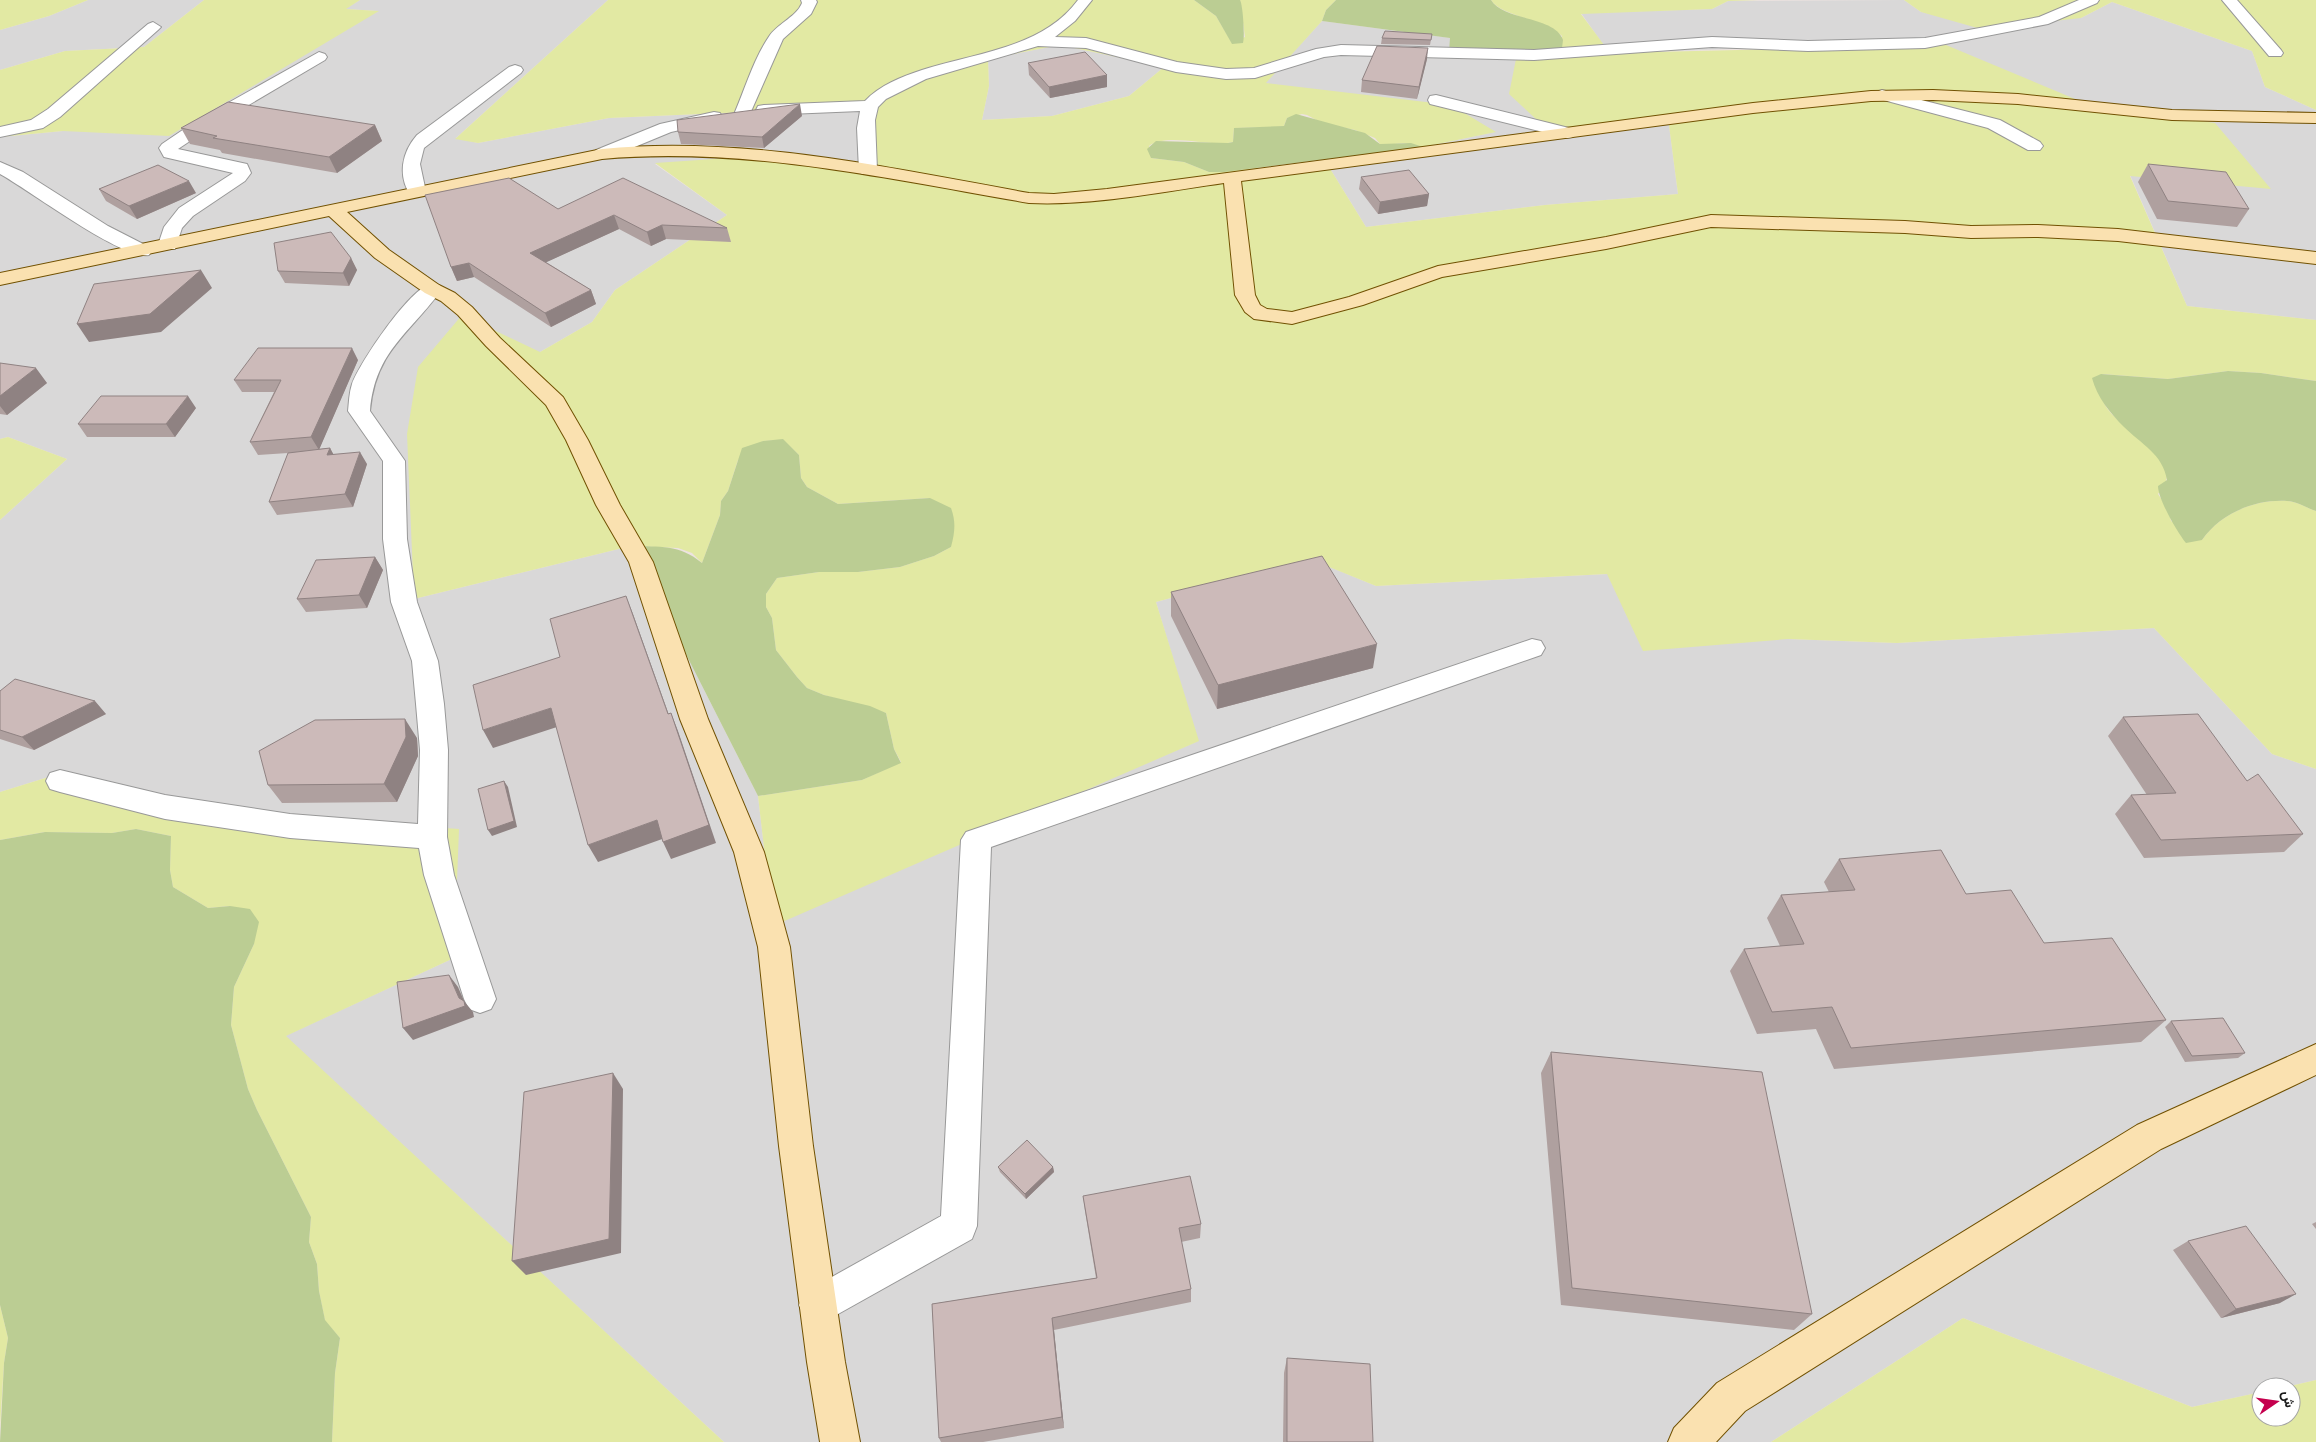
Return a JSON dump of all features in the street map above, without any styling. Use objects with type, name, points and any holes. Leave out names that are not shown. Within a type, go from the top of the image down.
[{"type":"street","points":[[743,112],[772,45],[784,28],[808,9],[810,2],[808,0]]},
{"type":"street","points":[[868,170],[868,116],[870,106],[876,98],[904,82],[1037,41],[1072,16],[1085,0]]},
{"type":"street","points":[[1037,41],[1086,43],[1176,68],[1210,73],[1241,74],[1272,69],[1322,52],[1341,50],[1534,56],[1712,42],[1808,46],[1925,43],[2043,21],[2092,0]]},
{"type":"street","points":[[2229,0],[2275,53]]},
{"type":"street","points":[[0,132],[37,124],[54,113],[153,27]]},
{"type":"street","points":[[168,245],[177,221],[186,212],[239,177],[242,173],[241,168],[170,153],[168,148],[202,125],[319,57]]},
{"type":"street","points":[[417,192],[410,160],[412,151],[423,139],[515,70]]},
{"type":"street","points":[[0,279],[602,154],[644,150],[682,150],[758,156],[868,170],[1003,195],[1046,199],[1108,194],[1753,108],[1882,95],[1933,94],[2018,99],[2172,116],[2316,118]]},
{"type":"street","points":[[1882,95],[1994,124],[2034,146]]},
{"type":"street","points":[[1436,100],[1567,133]]},
{"type":"street","points":[[602,154],[674,126],[696,120],[743,112],[870,106]]},
{"type":"street","points":[[2,169],[101,230],[142,251]]},
{"type":"street","points":[[1232,177],[1244,295],[1252,308],[1261,315],[1282,319],[1322,312],[1438,272],[1606,243],[1712,221],[1872,225],[1971,232],[2118,235],[2316,258]]},
{"type":"street","points":[[334,210],[382,254],[448,297],[465,311],[493,342],[555,402],[577,440],[608,505],[641,562],[694,719],[749,852],[774,947],[796,1146],[818,1305],[840,1442]]},
{"type":"street","points":[[432,288],[409,313],[370,370],[362,384],[359,411],[394,462],[395,539],[404,602],[425,661],[430,704],[434,750],[432,837],[439,875],[480,999]]},
{"type":"street","points":[[818,1305],[959,1226],[976,840],[1532,648]]},
{"type":"street","points":[[60,782],[165,807],[290,826],[432,837]]},
{"type":"street","points":[[1688,1442],[1731,1397],[2149,1137],[2316,1059]]},
{"type":"shaded area","points":[[88,0],[204,0],[144,47],[65,51],[0,70],[0,30],[49,16]]},
{"type":"shaded area","points":[[360,0],[608,0],[456,138],[478,143],[609,118],[864,107],[861,166],[655,164],[727,215],[615,290],[592,322],[540,352],[414,599],[631,546],[758,796],[773,925],[1198,741],[1156,602],[1313,560],[1376,586],[1608,574],[1788,639],[1897,643],[2154,628],[2272,754],[2316,769],[2316,1380],[2301,1384],[2301,1377],[2251,1377],[2251,1394],[2192,1407],[1963,1318],[1771,1442],[724,1442],[285,1036],[454,958],[182,809],[55,775],[0,792],[0,520],[67,459],[8,437],[0,439],[0,137],[63,131],[378,11],[345,9]]},
{"type":"shaded area","points":[[1904,0],[1921,12],[2081,18],[2112,2],[2252,51],[2265,87],[2316,110],[2316,320],[2187,306],[2130,175],[2087,104],[1764,48],[1609,53],[1581,13],[1712,9],[1728,1]]},
{"type":"shaded area","points":[[1322,21],[1451,38],[1449,52],[1516,59],[1668,118],[1678,194],[1545,205],[1366,227],[1329,167],[1495,132],[1265,83]]},
{"type":"shaded area","points":[[1060,45],[1164,67],[1129,96],[1052,116],[982,120],[989,86],[988,59]]},
{"type":"green space","points":[[0,0],[88,0],[49,16],[0,30]]},
{"type":"green space","points":[[204,0],[360,0],[346,9],[379,11],[169,136],[63,131],[0,137],[0,70],[65,51],[144,47]]},
{"type":"green space","points":[[608,0],[1194,0],[1216,16],[1232,43],[1245,37],[1240,0],[1336,0],[1326,10],[1322,21],[1266,83],[1451,105],[1496,132],[1423,147],[1404,143],[1385,145],[1380,144],[1375,138],[1355,130],[1322,123],[1302,114],[1287,118],[1284,126],[1234,128],[1233,142],[1166,140],[1149,146],[1151,158],[1184,162],[1209,172],[1256,168],[1329,167],[1366,227],[1545,205],[1678,194],[1668,118],[1549,131],[1509,94],[1516,59],[1562,48],[1562,36],[1555,30],[1504,10],[1491,0],[1759,0],[1728,1],[1712,9],[1581,14],[1610,53],[1946,45],[2087,104],[2215,123],[2271,189],[2130,176],[2187,306],[2316,320],[2316,381],[2261,373],[2228,371],[2168,379],[2102,374],[2102,398],[2118,420],[2161,461],[2166,471],[2166,481],[2158,494],[2168,509],[2171,521],[2202,540],[2218,523],[2239,510],[2250,506],[2275,501],[2290,501],[2316,511],[2316,769],[2272,754],[2154,628],[1897,643],[1788,639],[1643,651],[1607,574],[1376,586],[1312,560],[1156,602],[1199,741],[773,926],[758,796],[862,780],[901,762],[894,749],[886,713],[824,695],[807,688],[797,677],[776,650],[772,618],[766,607],[766,594],[777,578],[819,572],[858,572],[900,567],[934,556],[951,547],[930,498],[838,504],[807,487],[801,478],[799,455],[783,440],[763,441],[738,460],[728,491],[721,501],[720,515],[702,563],[692,553],[678,548],[631,546],[414,599],[407,434],[418,367],[462,315],[540,352],[592,322],[615,290],[727,215],[655,163],[758,156],[861,166],[863,107],[609,118],[478,143],[455,139]],"holes":[[[1060,45],[1164,67],[1129,96],[1052,116],[982,120],[989,86],[988,59]]]},
{"type":"green space","points":[[1194,0],[1240,0],[1244,34],[1243,43],[1232,44],[1216,16]]},
{"type":"green space","points":[[1336,0],[1491,0],[1497,7],[1507,12],[1540,22],[1558,32],[1563,40],[1562,48],[1553,51],[1449,52],[1450,38],[1322,21],[1326,10]]},
{"type":"green space","points":[[1904,0],[2316,0],[2316,110],[2265,87],[2252,51],[2112,2],[2081,18],[1981,29],[1921,12]]},
{"type":"green space","points":[[1296,114],[1365,133],[1380,144],[1411,143],[1423,147],[1224,172],[1209,172],[1184,162],[1151,158],[1147,149],[1156,141],[1233,142],[1234,128],[1284,126],[1287,118]]},
{"type":"green space","points":[[2228,371],[2261,373],[2316,381],[2316,511],[2290,501],[2262,503],[2239,510],[2228,516],[2209,531],[2202,540],[2186,543],[2161,499],[2158,486],[2167,480],[2161,463],[2109,410],[2097,392],[2092,378],[2101,374],[2168,379]]},
{"type":"green space","points":[[8,437],[67,459],[0,520],[0,439]]},
{"type":"green space","points":[[783,439],[799,455],[801,478],[807,487],[838,504],[930,498],[951,508],[954,518],[954,532],[951,547],[934,556],[900,567],[858,572],[819,572],[777,578],[766,594],[766,607],[772,618],[776,650],[807,688],[824,695],[870,706],[886,713],[894,749],[901,763],[862,780],[758,796],[631,546],[669,548],[685,552],[702,563],[720,515],[721,501],[728,491],[742,448],[763,441]]},
{"type":"green space","points":[[55,775],[182,809],[459,829],[454,958],[286,1036],[724,1442],[332,1442],[335,1373],[340,1338],[325,1321],[319,1291],[317,1264],[309,1242],[311,1217],[248,1089],[231,1025],[234,987],[254,944],[230,906],[208,908],[173,887],[170,870],[171,836],[136,829],[112,833],[45,832],[0,840],[0,792]]},
{"type":"green space","points":[[136,829],[171,836],[170,870],[173,887],[208,908],[230,906],[250,909],[259,922],[254,944],[234,987],[231,1025],[248,1089],[311,1217],[309,1242],[317,1264],[319,1291],[325,1320],[340,1338],[335,1373],[332,1442],[0,1442],[4,1363],[8,1338],[0,1305],[0,840],[45,832],[112,833]]},
{"type":"green space","points":[[0,1305],[8,1338],[4,1363],[0,1427]]},
{"type":"green space","points":[[1963,1318],[2192,1407],[2251,1394],[2251,1427],[2301,1427],[2301,1384],[2316,1380],[2316,1442],[1771,1442]]},
{"type":"building","points":[[1385,31],[1432,34],[1431,40],[1382,38]]},
{"type":"building","points":[[1377,46],[1428,48],[1419,87],[1362,80]]},
{"type":"building","points":[[1085,52],[1107,75],[1049,87],[1028,63]]},
{"type":"building","points":[[228,102],[375,125],[329,157],[213,138],[217,136],[181,128]]},
{"type":"building","points":[[800,104],[762,137],[678,132],[677,120]]},
{"type":"building","points":[[2148,164],[2226,172],[2249,209],[2168,201]]},
{"type":"building","points":[[158,165],[189,181],[129,206],[99,189]]},
{"type":"building","points":[[1409,170],[1429,194],[1380,202],[1361,177]]},
{"type":"building","points":[[509,178],[558,209],[623,178],[727,228],[662,225],[647,232],[614,215],[530,253],[591,290],[545,313],[469,263],[451,267],[425,195]]},
{"type":"building","points":[[331,232],[351,258],[343,273],[278,271],[274,243]]},
{"type":"building","points":[[201,270],[150,314],[77,324],[94,284]]},
{"type":"building","points":[[258,348],[352,348],[311,437],[250,442],[281,380],[234,380]]},
{"type":"building","points":[[0,363],[36,368],[0,396]]},
{"type":"building","points":[[101,396],[188,396],[166,424],[78,424]]},
{"type":"building","points":[[330,448],[327,455],[360,452],[345,494],[269,502],[288,453]]},
{"type":"building","points":[[1322,556],[1377,644],[1218,685],[1171,592]]},
{"type":"building","points":[[375,557],[359,595],[297,599],[316,560]]},
{"type":"building","points":[[626,596],[668,714],[671,713],[709,825],[663,842],[657,820],[588,845],[551,708],[483,730],[473,685],[560,657],[550,619]]},
{"type":"building","points":[[15,679],[95,701],[22,737],[0,730],[0,691]]},
{"type":"building","points":[[2198,714],[2247,781],[2258,774],[2303,834],[2161,840],[2131,795],[2176,793],[2123,717]]},
{"type":"building","points":[[405,719],[406,737],[384,784],[268,785],[259,751],[315,720]]},
{"type":"building","points":[[504,781],[514,821],[488,830],[478,789]]},
{"type":"building","points":[[1941,850],[1966,894],[2011,890],[2044,943],[2112,938],[2166,1020],[1851,1048],[1832,1007],[1772,1012],[1744,949],[1804,944],[1781,895],[1855,890],[1839,859]]},
{"type":"building","points":[[449,975],[459,998],[464,1001],[465,1006],[403,1028],[397,982]]},
{"type":"building","points":[[2223,1018],[2245,1053],[2192,1056],[2171,1021]]},
{"type":"building","points":[[1551,1052],[1762,1072],[1812,1314],[1572,1288]]},
{"type":"building","points":[[613,1073],[609,1239],[512,1261],[524,1092]]},
{"type":"building","points":[[1027,1140],[1053,1167],[1025,1194],[998,1167]]},
{"type":"building","points":[[1190,1176],[1201,1224],[1179,1228],[1191,1289],[1052,1318],[1062,1417],[939,1438],[932,1304],[1097,1278],[1083,1196]]},
{"type":"building","points":[[2246,1226],[2296,1294],[2236,1309],[2188,1241]]},
{"type":"building","points":[[1287,1358],[1370,1364],[1373,1442],[1287,1442]]}]
